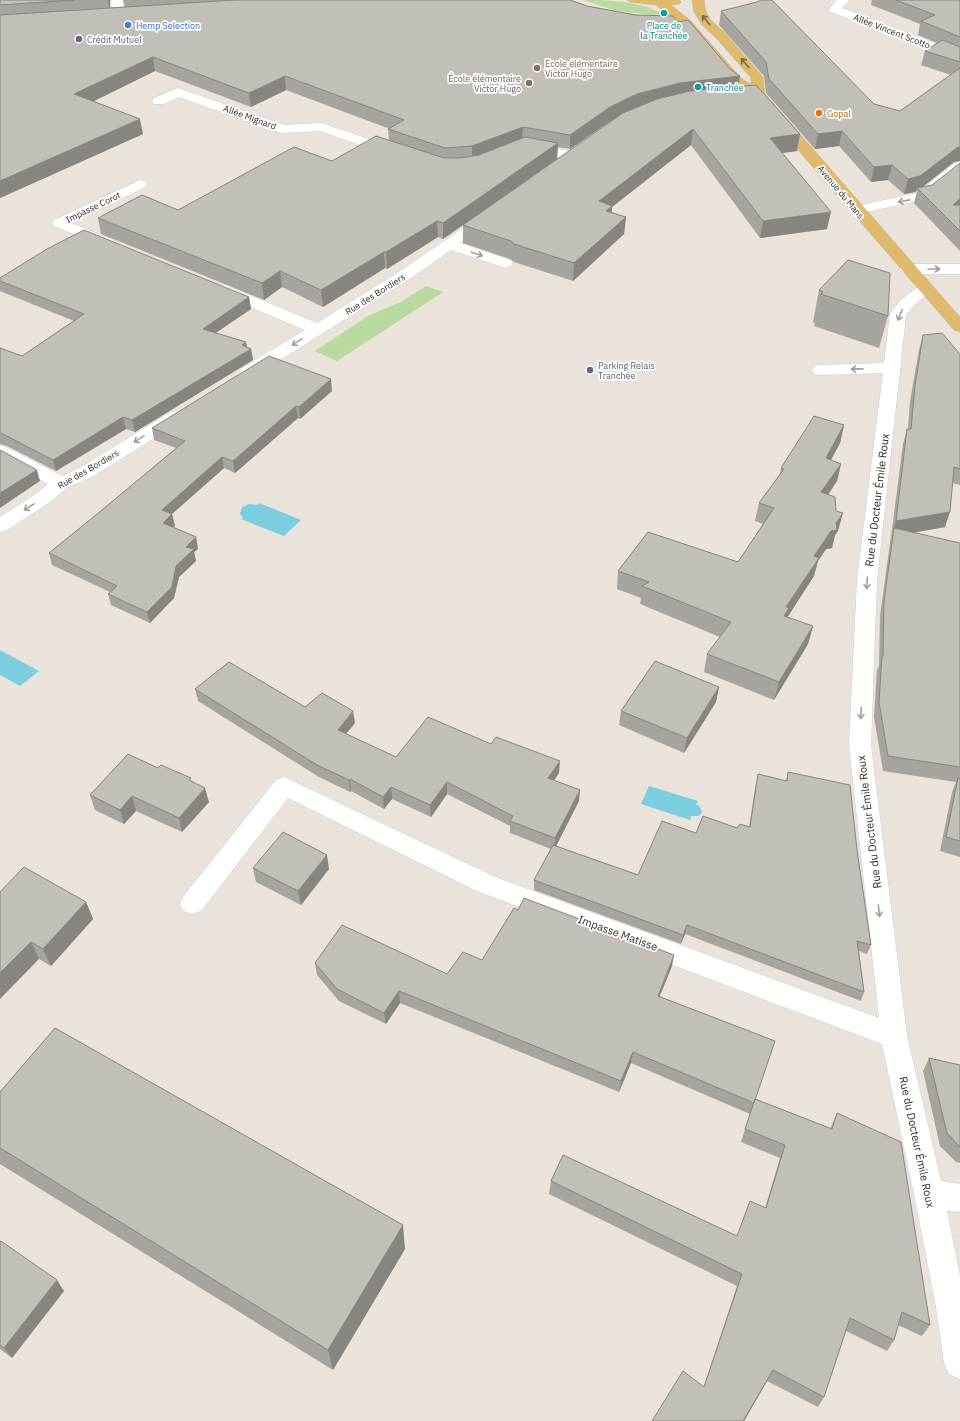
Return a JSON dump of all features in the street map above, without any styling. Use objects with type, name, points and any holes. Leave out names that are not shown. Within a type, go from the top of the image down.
[{"type":"main road","points":[[634,0],[660,2],[692,0]]},
{"type":"main road","points":[[698,0],[700,12],[706,22],[721,36],[757,77],[758,95]]},
{"type":"main road","name":"Avenue du Mans","points":[[660,2],[687,24],[734,80],[758,95],[856,210],[960,327]]},
{"type":"main road","points":[[105,13],[118,8],[133,11]]},
{"type":"street","name":"Allée Vincent Scotto","points":[[843,0],[835,9],[960,56]]},
{"type":"street","name":"Allée Mignard","points":[[158,101],[178,92],[283,129],[321,127],[410,157]]},
{"type":"street","points":[[739,96],[758,95]]},
{"type":"street","points":[[561,165],[586,147]]},
{"type":"street","points":[[516,149],[532,148],[574,156]]},
{"type":"street","points":[[856,210],[922,196],[960,166]]},
{"type":"street","name":"Impasse Corot","points":[[118,247],[59,223],[140,184]]},
{"type":"street","name":"Rue des Bordiers","points":[[232,382],[414,270],[496,212]]},
{"type":"street","points":[[450,245],[505,263]]},
{"type":"street","points":[[908,269],[960,269]]},
{"type":"street","points":[[207,284],[318,329]]},
{"type":"street","name":"Rue du Docteur Émile Roux","points":[[926,288],[907,303],[898,314],[867,580],[860,745],[894,1036],[929,1194],[951,1307],[960,1363]]},
{"type":"street","points":[[821,370],[892,368]]},
{"type":"street","name":"Rue des Bordiers","points":[[0,526],[43,498],[61,483],[85,473],[192,407]]},
{"type":"street","points":[[0,451],[61,483]]},
{"type":"street","name":"Impasse Matisse","points":[[192,904],[284,786],[486,884],[894,1036]]},
{"type":"street","points":[[929,1194],[960,1198]]},
{"type":"green space","points":[[583,0],[627,2],[648,8],[668,17],[617,11]]},
{"type":"green space","points":[[426,286],[443,292],[337,361],[315,351],[368,316],[401,302]]},
{"type":"water","points":[[259,503],[301,520],[284,536],[241,519],[243,518],[240,514],[242,507],[250,504],[257,505]]},
{"type":"water","points":[[0,650],[39,671],[20,686],[0,675]]},
{"type":"water","points":[[649,786],[698,801],[696,804],[700,807],[702,812],[699,816],[691,816],[690,820],[641,804]]},
{"type":"building","points":[[0,0],[75,0],[0,5]]},
{"type":"building","points":[[235,0],[570,0],[587,6],[635,15],[673,16],[678,22],[688,20],[731,70],[740,76],[680,83],[637,94],[610,107],[570,135],[523,127],[472,146],[445,148],[388,129],[404,120],[285,76],[249,93],[153,57],[74,94],[140,119],[0,181],[0,15]]},
{"type":"building","points":[[761,0],[772,0],[874,104],[900,111],[960,68],[960,147],[920,176],[908,179],[892,165],[874,167],[842,131],[818,134],[769,79],[766,62],[721,11]]},
{"type":"building","points":[[896,0],[960,0],[960,37],[921,21],[935,15]]},
{"type":"building","points":[[942,40],[960,47],[960,62],[925,51]]},
{"type":"building","points":[[756,85],[800,134],[770,138],[831,212],[763,221],[693,129],[599,201],[612,206],[606,211],[626,217],[574,263],[514,244],[511,241],[463,225],[623,113],[657,99],[690,91]]},
{"type":"building","points":[[376,136],[444,158],[460,158],[479,155],[525,137],[558,143],[443,223],[437,221],[321,290],[280,271],[262,283],[98,218],[142,195],[178,210],[294,147],[332,161]]},
{"type":"building","points":[[960,163],[960,199],[953,205],[960,205],[960,231],[917,188],[932,185]]},
{"type":"building","points":[[84,230],[249,297],[203,329],[246,342],[242,345],[251,349],[132,420],[123,417],[53,460],[0,433],[0,348],[22,356],[84,314],[0,281],[0,278],[47,249]]},
{"type":"building","points":[[848,260],[890,273],[888,316],[821,294],[823,292],[819,290]]},
{"type":"building","points":[[942,333],[960,354],[960,469],[954,467],[950,512],[896,521],[907,429],[911,429],[915,386],[923,335]]},
{"type":"building","points":[[269,356],[331,379],[299,407],[296,406],[233,461],[222,457],[162,510],[172,514],[163,523],[196,537],[186,547],[194,549],[176,566],[172,587],[147,612],[108,594],[117,586],[49,553],[185,441],[152,428]]},
{"type":"building","points":[[814,416],[844,425],[826,458],[841,464],[821,492],[835,497],[836,511],[843,513],[836,523],[837,530],[831,531],[814,556],[819,558],[786,607],[789,608],[784,616],[813,626],[779,682],[707,654],[731,622],[642,586],[649,582],[618,571],[648,532],[738,562],[774,508],[759,503],[784,469],[781,468]]},
{"type":"building","points":[[0,450],[37,470],[0,493]]},
{"type":"building","points":[[894,528],[960,543],[960,767],[888,756],[879,702],[883,656],[884,601]]},
{"type":"building","points":[[655,661],[719,687],[687,738],[621,711]]},
{"type":"building","points":[[229,662],[305,707],[322,693],[353,711],[338,730],[396,757],[428,717],[491,744],[496,737],[560,761],[548,778],[580,790],[555,838],[510,821],[513,816],[447,782],[430,805],[391,787],[383,797],[350,779],[349,780],[317,765],[195,689]]},
{"type":"building","points":[[128,754],[158,768],[161,765],[191,778],[189,780],[205,788],[179,818],[132,796],[120,810],[90,795]]},
{"type":"building","points":[[788,772],[850,785],[857,850],[871,945],[857,941],[864,992],[687,925],[683,935],[534,880],[553,845],[638,875],[662,821],[696,833],[703,816],[737,828],[740,824],[750,827],[758,774],[787,781]]},
{"type":"building","points":[[958,778],[960,778],[960,841],[946,837]]},
{"type":"building","points":[[283,832],[327,855],[298,891],[253,868]]},
{"type":"building","points":[[24,867],[86,902],[43,949],[31,942],[0,973],[0,892]]},
{"type":"building","points":[[524,898],[674,955],[658,996],[775,1041],[754,1103],[633,1052],[621,1081],[399,991],[384,1013],[337,989],[315,963],[342,925],[447,974],[463,952],[482,960],[514,908],[518,910]]},
{"type":"building","points":[[55,1028],[403,1225],[328,1350],[0,1148],[0,1092]]},
{"type":"building","points":[[929,1058],[960,1065],[960,1147],[947,1133]]},
{"type":"building","points":[[755,1099],[832,1129],[837,1113],[901,1142],[930,1325],[902,1312],[894,1340],[850,1318],[824,1397],[773,1370],[743,1421],[652,1421],[683,1371],[704,1387],[742,1274],[551,1181],[563,1155],[737,1236],[750,1201],[766,1208],[785,1145],[745,1129]]},
{"type":"building","points":[[1,1241],[57,1280],[4,1348],[0,1345]]},
{"type":"place","name":"Place de la Tranchée","points":[[664,13]]},
{"type":"place","name":"Hemp Selection","points":[[128,25]]},
{"type":"place","name":"Crédit Mutuel","points":[[79,39]]},
{"type":"place","name":"Ecole élémentaire Victor Hugo","points":[[537,68]]},
{"type":"place","name":"École élémentaire Victor Hugo","points":[[529,83]]},
{"type":"place","name":"Tranchée","points":[[698,87]]},
{"type":"place","name":"Gopal","points":[[819,113]]},
{"type":"place","name":"Parking Relais Tranchée","points":[[590,370]]}]
